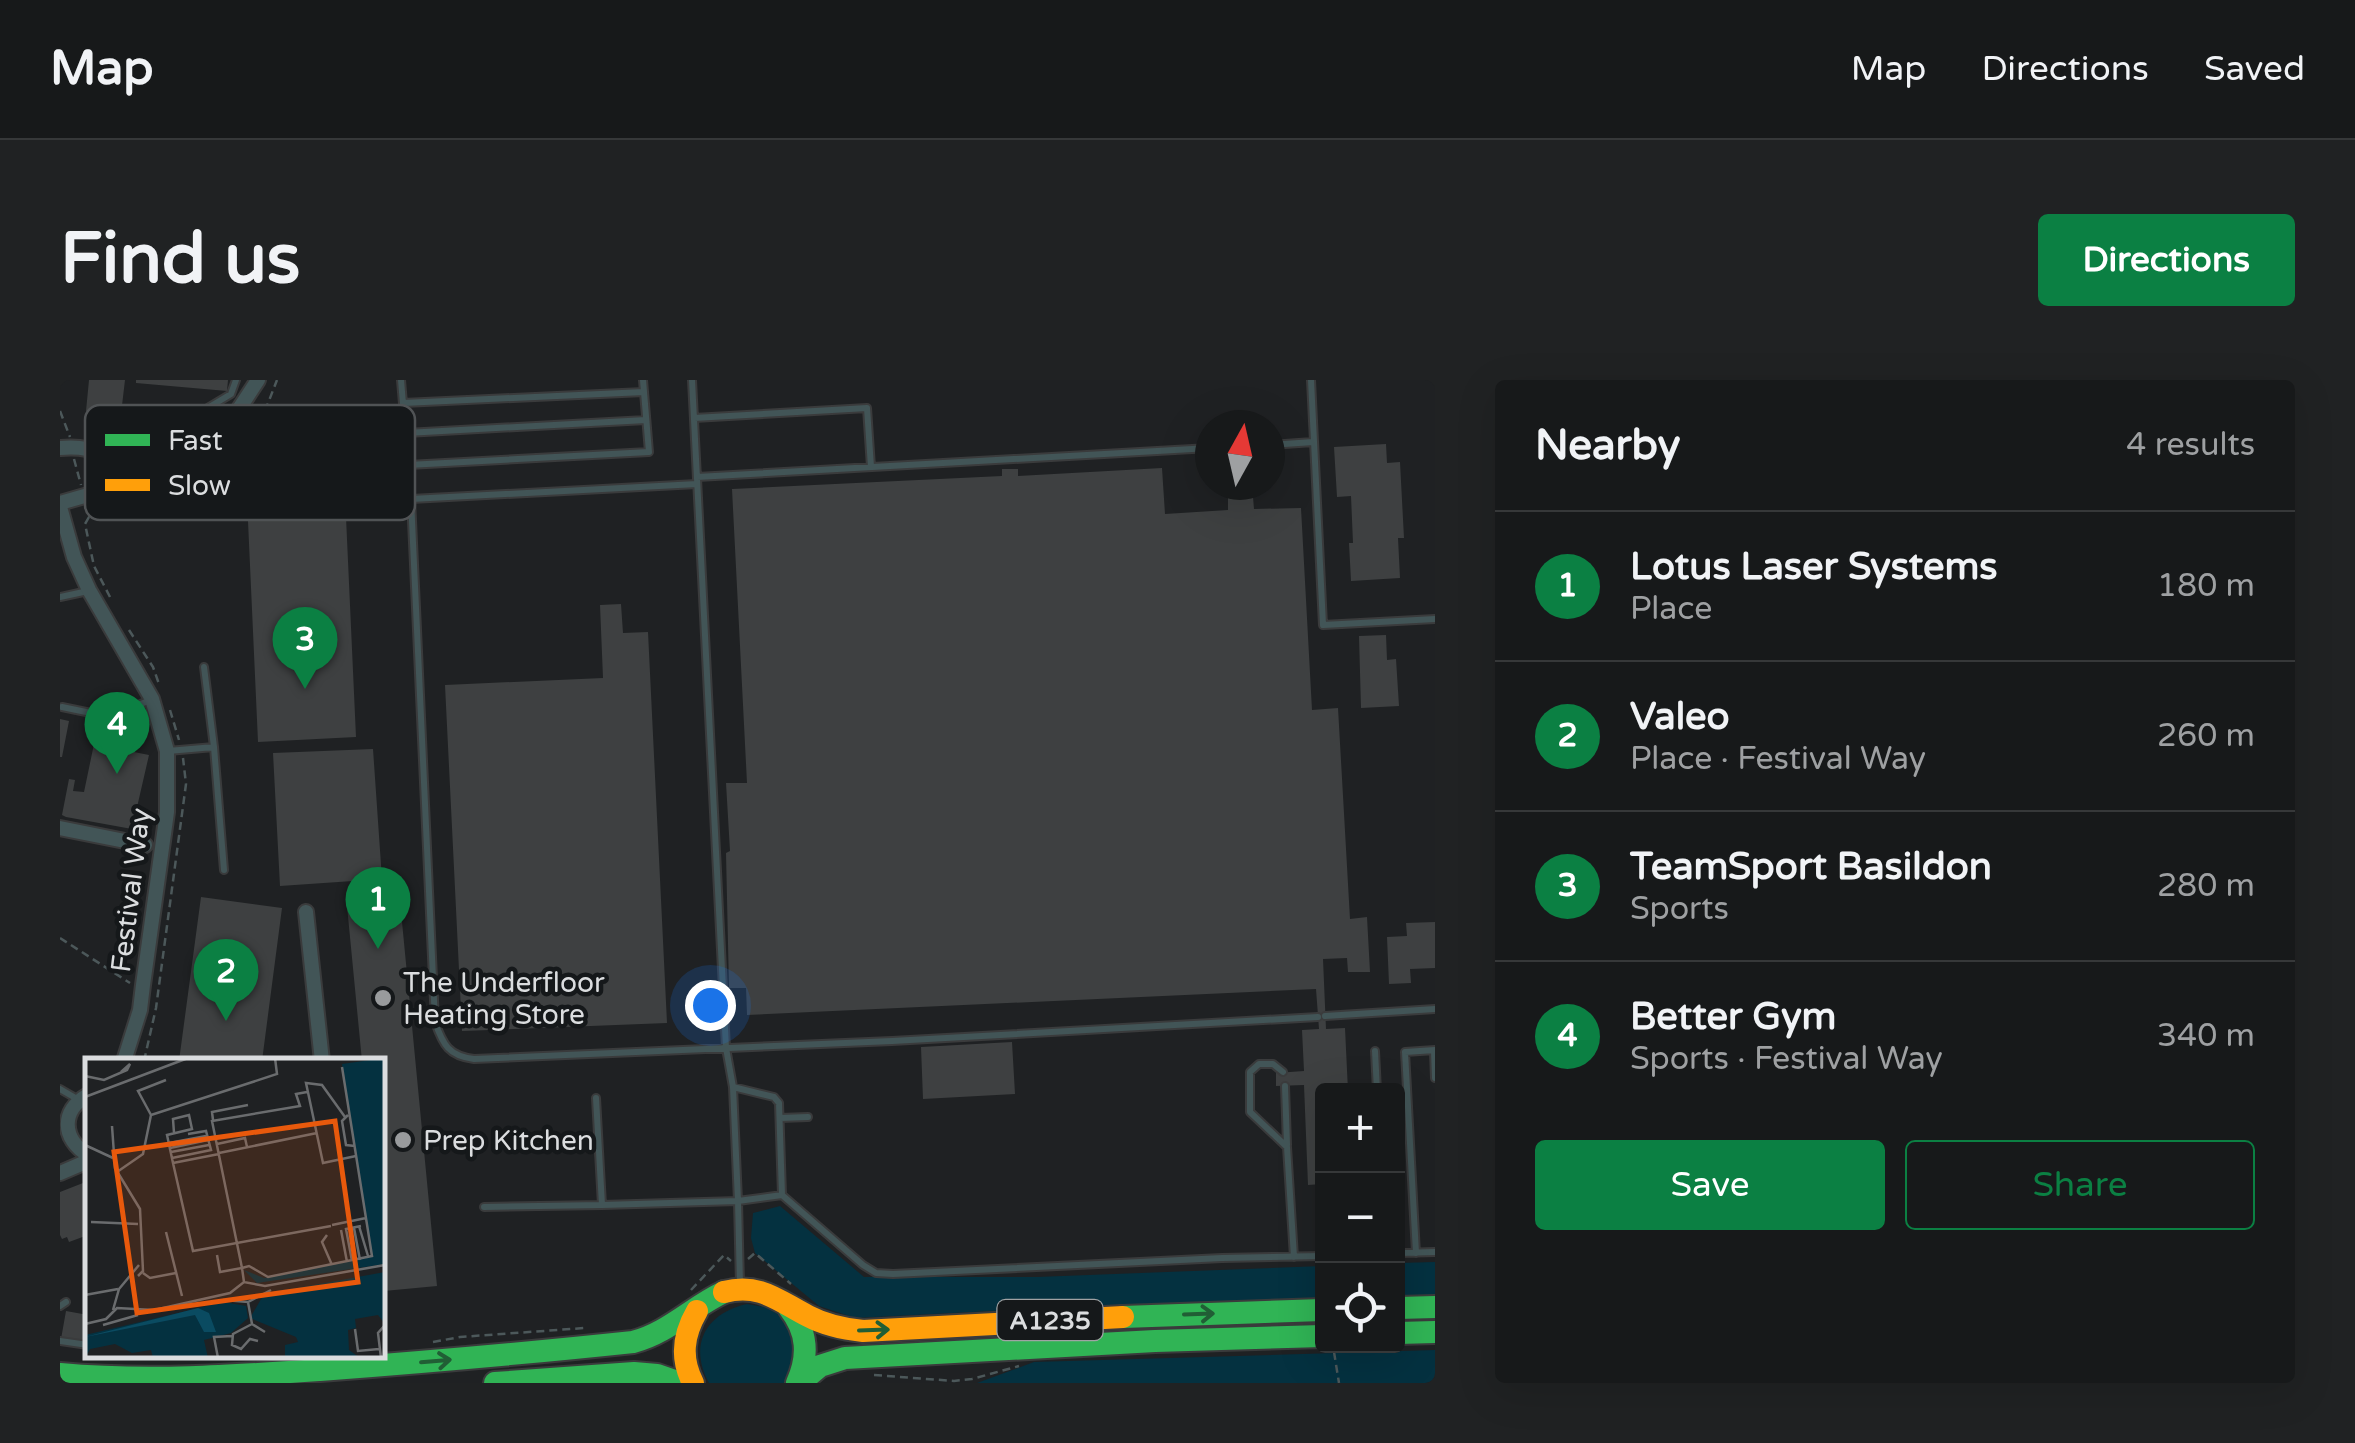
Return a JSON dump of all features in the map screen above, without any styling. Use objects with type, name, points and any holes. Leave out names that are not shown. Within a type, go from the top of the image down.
[{"type":"main road","name":"A1235","points":[[740,1278],[770,1294],[788,1294],[824,1323],[863,1331],[1315,1310]]},
{"type":"main road","points":[[60,1374],[124,1382],[170,1381],[601,1346],[652,1338],[692,1302],[714,1297],[740,1278]]},
{"type":"main road","name":"A1235","points":[[788,1294],[807,1344],[798,1383]]},
{"type":"main road","points":[[692,1302],[693,1316],[685,1335],[683,1356],[693,1383]]},
{"type":"main road","points":[[1405,1308],[1435,1307]]},
{"type":"main road","points":[[1405,1333],[1435,1332]]},
{"type":"main road","name":"A1235","points":[[798,1383],[820,1366],[845,1358],[1315,1336]]},
{"type":"main road","points":[[495,1383],[634,1373],[680,1383]]},
{"type":"street","points":[[243,405],[258,380]]},
{"type":"street","points":[[60,448],[85,448]]},
{"type":"street","points":[[60,505],[85,497]]},
{"type":"street","name":"Festival Way","points":[[60,505],[74,557],[89,590],[160,701],[174,750],[140,1010],[125,1058]]},
{"type":"street","points":[[60,828],[145,844]]},
{"type":"street","points":[[306,912],[322,1058]]},
{"type":"street","points":[[83,1097],[70,1110],[64,1139],[85,1155]]},
{"type":"street","points":[[60,1173],[85,1160]]},
{"type":"lane","points":[[213,405],[231,394],[236,380]]},
{"type":"lane","points":[[401,380],[403,403],[644,392]]},
{"type":"lane","points":[[415,465],[650,452],[643,380]]},
{"type":"lane","points":[[692,380],[726,1048],[733,1087],[740,1278]]},
{"type":"lane","points":[[1311,380],[1323,625],[1435,619]]},
{"type":"lane","points":[[694,418],[867,408],[871,467]]},
{"type":"lane","points":[[415,433],[646,420]]},
{"type":"lane","points":[[1285,444],[1313,442]]},
{"type":"lane","points":[[415,499],[1195,449]]},
{"type":"lane","points":[[411,520],[436,1022],[442,1043],[453,1054],[474,1059],[726,1048],[1435,1009]]},
{"type":"lane","points":[[60,597],[89,590]]},
{"type":"lane","points":[[204,668],[224,870]]},
{"type":"lane","points":[[62,707],[112,715],[160,701]]},
{"type":"lane","points":[[174,750],[214,748]]},
{"type":"lane","points":[[1416,1253],[1405,1052],[1434,1050],[1435,1078]]},
{"type":"lane","points":[[1375,1051],[1377,1083]]},
{"type":"lane","points":[[1283,1072],[1273,1064],[1259,1064],[1250,1072],[1250,1112],[1288,1146]]},
{"type":"lane","points":[[1285,1086],[1294,1257]]},
{"type":"lane","points":[[733,1087],[774,1096],[779,1103],[782,1195]]},
{"type":"lane","points":[[60,1089],[83,1097]]},
{"type":"lane","points":[[596,1098],[602,1205]]},
{"type":"lane","points":[[780,1118],[808,1116]]},
{"type":"lane","points":[[484,1207],[738,1200],[782,1195],[863,1265],[892,1274],[1315,1256]]},
{"type":"lane","points":[[1405,1253],[1435,1252]]},
{"type":"lane","points":[[60,1341],[85,1345]]},
{"type":"path","points":[[267,405],[277,380]]},
{"type":"path","points":[[87,520],[86,535],[94,566],[110,598]]},
{"type":"path","points":[[127,628],[160,685]]},
{"type":"path","points":[[144,1058],[156,1008],[186,784],[160,701]]},
{"type":"path","points":[[60,938],[127,982],[143,985]]},
{"type":"path","points":[[692,1302],[704,1278],[724,1255],[740,1278],[756,1253],[788,1294]]},
{"type":"path","points":[[421,1345],[460,1337],[583,1328]]},
{"type":"path","points":[[1333,1353],[1339,1383]]},
{"type":"path","points":[[867,1374],[964,1382],[1022,1366]]},
{"type":"shaded area","points":[[780,1206],[864,1277],[1037,1277],[1315,1266],[1315,1301],[855,1318],[819,1306],[755,1253],[751,1238],[753,1213]]},
{"type":"shaded area","points":[[1435,1262],[1435,1297],[1405,1298],[1405,1263]]},
{"type":"shaded area","points":[[747,1304],[779,1314],[790,1327],[798,1359],[788,1383],[709,1383],[700,1356],[705,1333],[721,1315]]},
{"type":"shaded area","points":[[1435,1350],[1435,1383],[977,1383],[1034,1362]]},
{"type":"building","points":[[89,380],[125,380],[122,405],[87,405]]},
{"type":"building","points":[[136,380],[228,380],[227,391]]},
{"type":"building","points":[[1386,444],[1387,463],[1400,462],[1404,538],[1398,538],[1400,578],[1351,581],[1351,496],[1337,497],[1334,447]]},
{"type":"building","points":[[1162,468],[1165,514],[1228,510],[1228,500],[1253,500],[1254,509],[1301,508],[1312,710],[1338,708],[1350,919],[1367,917],[1370,972],[1348,972],[1347,958],[1323,959],[1326,1029],[1345,1028],[1348,1083],[1315,1083],[1315,1184],[1308,1185],[1304,1085],[1276,1086],[1276,1073],[1304,1071],[1302,1030],[1319,1029],[1316,989],[747,1015],[746,988],[729,988],[726,853],[730,851],[726,783],[747,783],[732,489],[1002,476],[1002,469],[1018,469],[1018,476]]},
{"type":"building","points":[[248,520],[346,520],[356,737],[258,742]]},
{"type":"building","points":[[621,604],[623,633],[648,632],[667,1023],[462,1031],[445,685],[603,678],[600,605]]},
{"type":"building","points":[[1386,635],[1387,660],[1396,659],[1399,706],[1361,708],[1359,636]]},
{"type":"building","points":[[60,719],[69,721],[62,757],[60,757]]},
{"type":"building","points":[[94,744],[149,755],[132,829],[62,815],[69,779],[75,780],[73,791],[84,792]]},
{"type":"building","points":[[373,749],[382,879],[280,886],[273,753]]},
{"type":"building","points":[[201,897],[282,908],[262,1058],[179,1058]]},
{"type":"building","points":[[400,901],[437,1286],[385,1291],[385,1058],[362,1058],[347,906]]},
{"type":"building","points":[[1435,922],[1435,968],[1410,969],[1411,983],[1389,984],[1387,937],[1407,936],[1406,923]]},
{"type":"building","points":[[1012,1042],[1015,1094],[923,1099],[921,1047]]},
{"type":"building","points":[[83,1183],[85,1187],[85,1236],[69,1242],[60,1235],[60,1192]]},
{"type":"building","points":[[66,1311],[85,1314],[85,1343],[61,1339]]},
{"type":"traffic: fast","points":[[60,1374],[158,1378],[255,1374],[633,1342],[724,1292]]},
{"type":"traffic: fast","points":[[1405,1308],[1435,1307]]},
{"type":"traffic: fast","points":[[789,1308],[805,1344],[797,1383]]},
{"type":"traffic: fast","points":[[1123,1317],[1315,1310]]},
{"type":"traffic: fast","points":[[1405,1333],[1435,1332]]},
{"type":"traffic: fast","points":[[800,1383],[820,1366],[845,1358],[1315,1336]]},
{"type":"traffic: fast","points":[[495,1383],[634,1373],[680,1383]]},
{"type":"traffic: slow","points":[[724,1292],[758,1291],[821,1322],[863,1331],[1123,1317]]},
{"type":"traffic: slow","points":[[693,1383],[685,1347],[697,1311]]},
{"type":"place","name":"TeamSport Basildon","points":[[305,689]]},
{"type":"place","name":"Better Gym","points":[[117,774]]},
{"type":"place","name":"Lotus Laser Systems","points":[[378,949]]},
{"type":"place","name":"The Underfloor Heating Store","points":[[383,998]]},
{"type":"place","name":"Valeo","points":[[226,1021]]},
{"type":"place","name":"Prep Kitchen","points":[[403,1140]]}]
